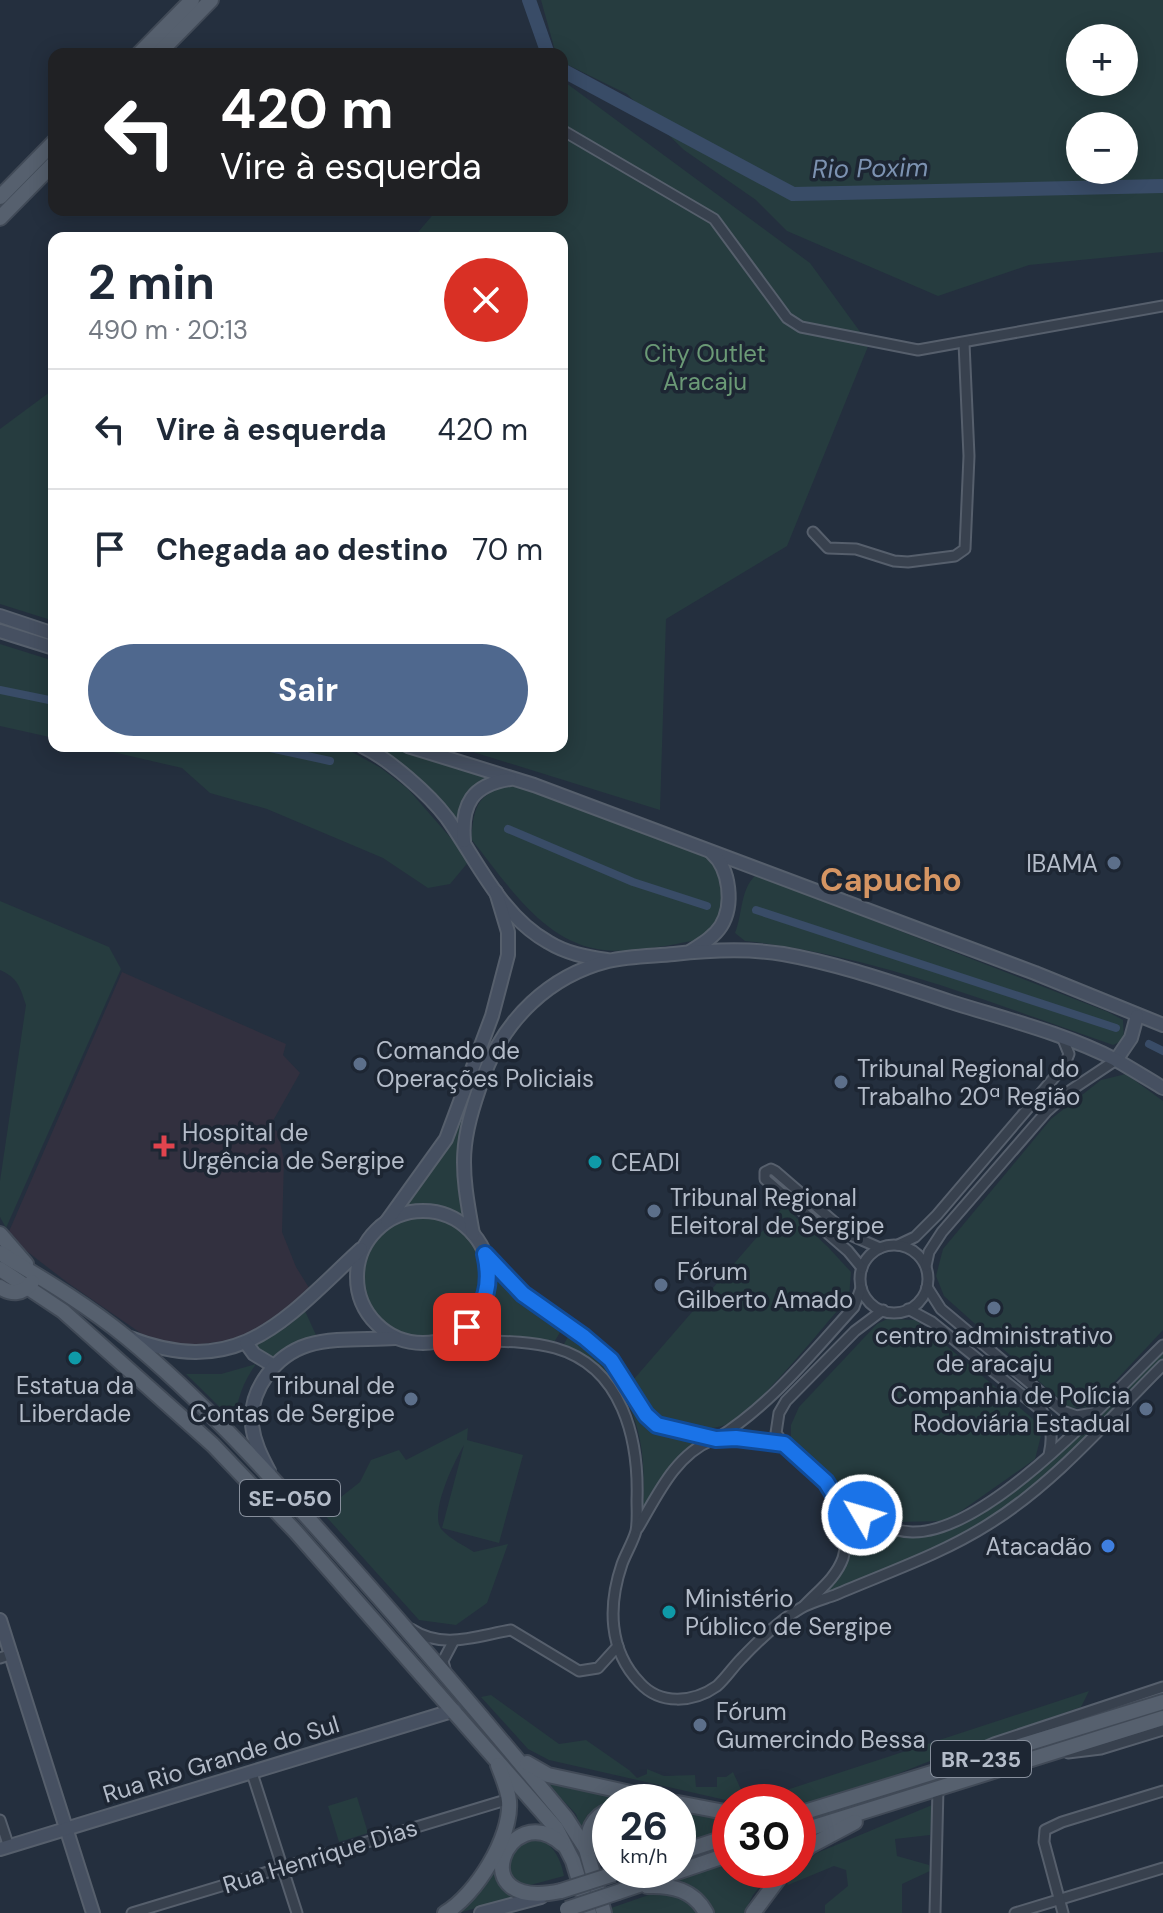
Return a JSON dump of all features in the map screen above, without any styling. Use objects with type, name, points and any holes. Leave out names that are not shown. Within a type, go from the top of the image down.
[{"type":"main road","points":[[145,48],[192,0]]},
{"type":"main road","points":[[164,48],[211,0]]},
{"type":"main road","points":[[0,197],[48,148]]},
{"type":"main road","points":[[0,218],[48,169]]},
{"type":"main road","points":[[0,1234],[33,1278],[12,1293],[0,1287]]},
{"type":"main road","name":"SE-050","points":[[0,1253],[33,1278],[124,1336],[171,1376],[275,1481],[400,1621],[566,1818],[586,1849],[604,1913]]},
{"type":"main road","name":"SE-050","points":[[0,1269],[33,1278],[63,1311],[213,1445],[296,1532],[550,1820],[568,1849],[589,1913]]},
{"type":"main road","name":"BR-235","points":[[816,1809],[1163,1702]]},
{"type":"main road","name":"BR-235","points":[[816,1826],[1163,1718]]},
{"type":"main road","points":[[514,1754],[548,1775],[592,1785]]},
{"type":"main road","points":[[445,1913],[459,1905],[477,1883],[506,1824],[509,1799],[496,1757]]},
{"type":"main road","points":[[816,1844],[890,1803]]},
{"type":"main road","points":[[586,1849],[592,1825]]},
{"type":"main road","points":[[568,1849],[548,1833],[524,1836],[507,1851],[501,1870],[506,1885],[519,1893],[541,1897],[592,1881]]},
{"type":"main road","points":[[562,1911],[629,1888]]},
{"type":"main road","points":[[674,1888],[694,1897],[706,1913]]},
{"type":"main road","points":[[753,1913],[772,1888]]},
{"type":"street","points":[[568,134],[714,219],[787,318],[795,324],[911,350],[1163,306]]},
{"type":"street","points":[[813,532],[828,548],[864,550],[894,561],[935,560],[955,556],[965,549],[969,456],[964,343]]},
{"type":"street","points":[[0,616],[48,632]]},
{"type":"street","points":[[0,631],[48,646]]},
{"type":"street","points":[[371,752],[395,767],[444,814],[496,892],[518,919],[546,942],[574,955],[610,961]]},
{"type":"street","points":[[428,752],[513,778],[709,850],[1035,973],[1163,1025]]},
{"type":"street","points":[[465,845],[464,818],[471,797],[497,781],[513,778]]},
{"type":"street","points":[[688,952],[716,932],[727,913],[724,872],[718,858],[709,850]]},
{"type":"street","points":[[473,1234],[464,1183],[463,1146],[508,955],[508,932],[496,892]]},
{"type":"street","points":[[124,1336],[173,1351],[197,1353],[246,1343],[276,1326],[387,1221],[446,1139],[484,1057],[526,1007],[558,983],[582,970],[610,961],[688,952],[741,950],[782,954],[861,973],[1063,1039],[1116,1060],[1163,1088]]},
{"type":"street","points":[[1093,1413],[1077,1416],[1063,1411],[941,1309],[927,1287],[926,1266],[929,1252],[942,1232],[1047,1111],[1071,1090],[1116,1060],[1131,1038],[1137,1016]]},
{"type":"street","points":[[883,1310],[855,1331],[786,1401],[777,1423],[776,1433],[784,1444],[826,1482],[839,1503],[844,1527],[844,1556],[829,1582],[741,1658],[716,1686],[684,1699],[657,1696],[640,1684],[618,1646],[611,1619],[612,1602],[636,1531],[672,1472],[703,1446],[746,1420],[854,1307],[861,1288],[862,1268],[872,1253],[915,1237],[937,1215],[1064,1066],[1069,1054],[1063,1039]]},
{"type":"street","points":[[862,1268],[848,1251],[765,1179],[765,1172],[775,1171],[848,1234],[880,1248]]},
{"type":"street","points":[[387,1221],[409,1212],[437,1212],[460,1222],[523,1294],[611,1360],[646,1415],[657,1425],[716,1439],[736,1438],[784,1444]]},
{"type":"street","points":[[898,1245],[910,1248],[926,1266]]},
{"type":"street","points":[[364,1246],[358,1262],[358,1295],[379,1327],[396,1338]]},
{"type":"street","points":[[447,1339],[467,1327],[484,1303],[489,1279],[485,1254]]},
{"type":"street","points":[[861,1288],[873,1305],[900,1312],[916,1304],[927,1287]]},
{"type":"street","points":[[908,1309],[932,1322],[1042,1411],[1053,1437],[1049,1455]]},
{"type":"street","points":[[275,1481],[259,1453],[252,1423],[256,1398],[274,1366],[293,1351],[325,1342],[396,1338],[424,1344],[447,1339],[555,1349],[583,1361],[600,1375],[616,1395],[632,1429],[636,1453],[636,1531]]},
{"type":"street","points":[[246,1343],[254,1354],[274,1366]]},
{"type":"street","points":[[839,1503],[886,1527],[912,1532],[934,1530],[971,1516],[1049,1455],[1163,1345]]},
{"type":"street","points":[[802,1608],[927,1556],[987,1525],[1035,1491],[1163,1365]]},
{"type":"street","points":[[0,1620],[6,1656],[68,1830],[93,1913]]},
{"type":"street","points":[[400,1621],[429,1638],[453,1642],[511,1630],[579,1671],[598,1668],[618,1646]]},
{"type":"street","points":[[446,1677],[443,1661],[453,1642]]},
{"type":"street","points":[[899,1785],[994,1743],[1163,1687]]},
{"type":"street","name":"Rua Rio Grande do Sul","points":[[4,1848],[455,1710]]},
{"type":"street","points":[[1049,1754],[1101,1749],[1163,1730]]},
{"type":"street","points":[[252,1773],[297,1913]]},
{"type":"street","points":[[935,1913],[938,1788]]},
{"type":"street","points":[[1063,1913],[1044,1842],[1045,1830],[1163,1791]]},
{"type":"street","name":"Rua Henrique Dias","points":[[132,1913],[509,1799]]},
{"type":"street","points":[[0,1820],[4,1848]]},
{"type":"street","points":[[1015,1913],[1163,1868]]},
{"type":"street","points":[[481,1913],[541,1897]]},
{"type":"shaded area","name":"Hospital de Urgência de Sergipe","points":[[122,972],[286,1044],[283,1055],[300,1073],[270,1126],[278,1132],[284,1160],[282,1232],[296,1267],[311,1291],[274,1323],[245,1338],[188,1346],[142,1334],[7,1236]]},
{"type":"green space","points":[[541,0],[1163,0],[1163,252],[1029,265],[938,296],[787,231],[756,200],[684,150],[627,94],[568,65],[568,48],[554,48]]},
{"type":"green space","name":"City Outlet Aracaju","points":[[568,84],[810,263],[869,344],[787,546],[666,619],[660,810],[473,752],[568,752],[568,232],[418,232],[432,216],[568,216]]},
{"type":"green space","points":[[48,393],[48,619],[0,604],[0,429]]},
{"type":"green space","points":[[0,644],[48,659],[48,737],[0,726]]},
{"type":"green space","points":[[113,752],[352,752],[381,768],[408,789],[470,860],[450,884],[428,888],[383,858],[267,809],[210,793],[182,768]]},
{"type":"green space","points":[[380,752],[412,752],[490,777],[466,794],[459,823],[440,800]]},
{"type":"green space","points":[[511,782],[710,852],[727,879],[729,907],[706,938],[652,948],[622,951],[597,949],[558,933],[510,889],[471,839],[474,816],[480,802],[491,792]]},
{"type":"green space","points":[[756,875],[1108,1012],[1123,1020],[1124,1040],[1113,1045],[886,969],[839,957],[745,941],[735,933],[744,894]]},
{"type":"green space","points":[[0,901],[109,947],[121,969],[6,1228],[0,1217],[0,1181],[26,1005],[18,984],[0,970]]},
{"type":"green space","points":[[479,1063],[483,1064],[460,1148],[458,1192],[467,1220],[437,1205],[398,1210],[423,1183],[456,1130]]},
{"type":"green space","points":[[1126,1074],[1163,1101],[1163,1330],[1091,1407],[1069,1408],[944,1296],[936,1276],[943,1249],[1051,1119],[1101,1080]]},
{"type":"green space","points":[[784,1206],[851,1272],[849,1297],[770,1388],[737,1418],[725,1425],[708,1428],[659,1419],[634,1379]]},
{"type":"green space","points":[[423,1211],[448,1216],[470,1230],[484,1252],[489,1277],[484,1302],[470,1324],[448,1338],[423,1343],[398,1338],[376,1324],[362,1302],[357,1277],[362,1252],[376,1230],[398,1216]]},
{"type":"green space","points":[[491,1273],[521,1304],[562,1329],[553,1344],[465,1337],[490,1301]]},
{"type":"green space","points":[[305,1311],[316,1335],[279,1353],[271,1361],[255,1346],[287,1327]]},
{"type":"green space","points":[[887,1319],[916,1320],[1033,1419],[1041,1436],[1035,1459],[947,1521],[895,1522],[846,1499],[791,1439],[791,1425],[799,1407],[877,1324]]},
{"type":"green space","points":[[570,1333],[615,1373],[645,1423],[663,1434],[697,1441],[661,1477],[643,1509],[642,1449],[632,1412],[611,1380],[592,1363],[562,1348]]},
{"type":"green space","points":[[1163,1351],[1163,1360],[1060,1464],[1015,1502],[949,1541],[818,1599],[839,1572],[844,1512],[895,1534],[923,1535],[972,1518],[1024,1482]]},
{"type":"green space","points":[[256,1364],[241,1392],[236,1423],[186,1374],[221,1374]]},
{"type":"green space","points":[[468,1428],[467,1440],[523,1455],[499,1543],[442,1528],[464,1445],[444,1487],[438,1512],[439,1522],[442,1530],[445,1533],[474,1552],[508,1544],[487,1603],[456,1625],[419,1620],[322,1512],[360,1482],[371,1460],[399,1450],[406,1460]]},
{"type":"green space","points":[[1089,1691],[1081,1707],[849,1793],[816,1801],[816,1784],[805,1784]]},
{"type":"green space","points":[[491,1695],[559,1744],[586,1740],[637,1778],[647,1774],[647,1769],[664,1776],[695,1775],[696,1784],[655,1784],[549,1760],[528,1749],[481,1697]]},
{"type":"green space","points":[[733,1772],[738,1784],[717,1784],[717,1777],[726,1777]]},
{"type":"green space","points":[[540,1776],[592,1788],[592,1812],[587,1815],[582,1831],[576,1814]]},
{"type":"green space","points":[[696,1787],[712,1787],[712,1797],[696,1793]]},
{"type":"green space","points":[[357,1797],[368,1833],[339,1842],[328,1806]]},
{"type":"green space","points":[[932,1805],[930,1835],[895,1839],[897,1856],[929,1865],[930,1871],[902,1884],[902,1913],[825,1913],[825,1905],[848,1886],[846,1870],[834,1866],[816,1873],[817,1853]]},
{"type":"green space","points":[[696,1812],[712,1816],[712,1834],[696,1838]]},
{"type":"green space","points":[[534,1837],[555,1852],[564,1876],[523,1887],[513,1885],[503,1862],[508,1852]]},
{"type":"green space","points":[[501,1856],[520,1895],[459,1913],[486,1884]]},
{"type":"green space","points":[[712,1868],[712,1888],[759,1888],[744,1913],[712,1913],[702,1897],[691,1888],[696,1888],[696,1873]]},
{"type":"green space","points":[[660,1891],[679,1893],[704,1913],[613,1913],[611,1908]]},
{"type":"waterway","name":"Rio Poxim","points":[[529,0],[546,48]]},
{"type":"waterway","name":"Rio Poxim","points":[[568,73],[793,194],[1163,186]]},
{"type":"waterway","points":[[0,690],[48,700]]},
{"type":"waterway","points":[[289,752],[330,761]]},
{"type":"waterway","points":[[508,829],[633,882],[707,906]]},
{"type":"waterway","points":[[756,910],[1116,1028]]},
{"type":"waterway","points":[[1149,1044],[1163,1051]]},
{"type":"place","name":"IBAMA","points":[[1114,863]]},
{"type":"place","name":"Comando de Operações Policiais","points":[[360,1064]]},
{"type":"place","name":"Tribunal Regional do Trabalho 20ª Região","points":[[841,1082]]},
{"type":"place","name":"Hospital de Urgência de Sergipe","points":[[164,1146]]},
{"type":"place","name":"CEADI","points":[[595,1162]]},
{"type":"place","name":"Tribunal Regional Eleitoral de Sergipe","points":[[654,1211]]},
{"type":"place","name":"Fórum Gilberto Amado","points":[[661,1285]]},
{"type":"place","name":"centro administrativo de aracaju","points":[[994,1308]]},
{"type":"place","name":"Estatua da Liberdade","points":[[75,1358]]},
{"type":"place","name":"Tribunal de Contas de Sergipe","points":[[411,1399]]},
{"type":"place","name":"Companhia de Polícia Rodoviária Estadual","points":[[1146,1409]]},
{"type":"place","name":"Atacadão","points":[[1108,1546]]},
{"type":"place","name":"Ministério Público de Sergipe","points":[[669,1612]]},
{"type":"place","name":"Fórum Gumercindo Bessa","points":[[700,1725]]},
{"type":"district","name":"Capucho","points":[[891,880]]},
{"type":"route","points":[[467,1327],[480,1311],[487,1293],[489,1270],[485,1254],[523,1294],[611,1360],[646,1415],[657,1425],[716,1439],[736,1438],[784,1444],[826,1482],[839,1503],[862,1515]]}]
